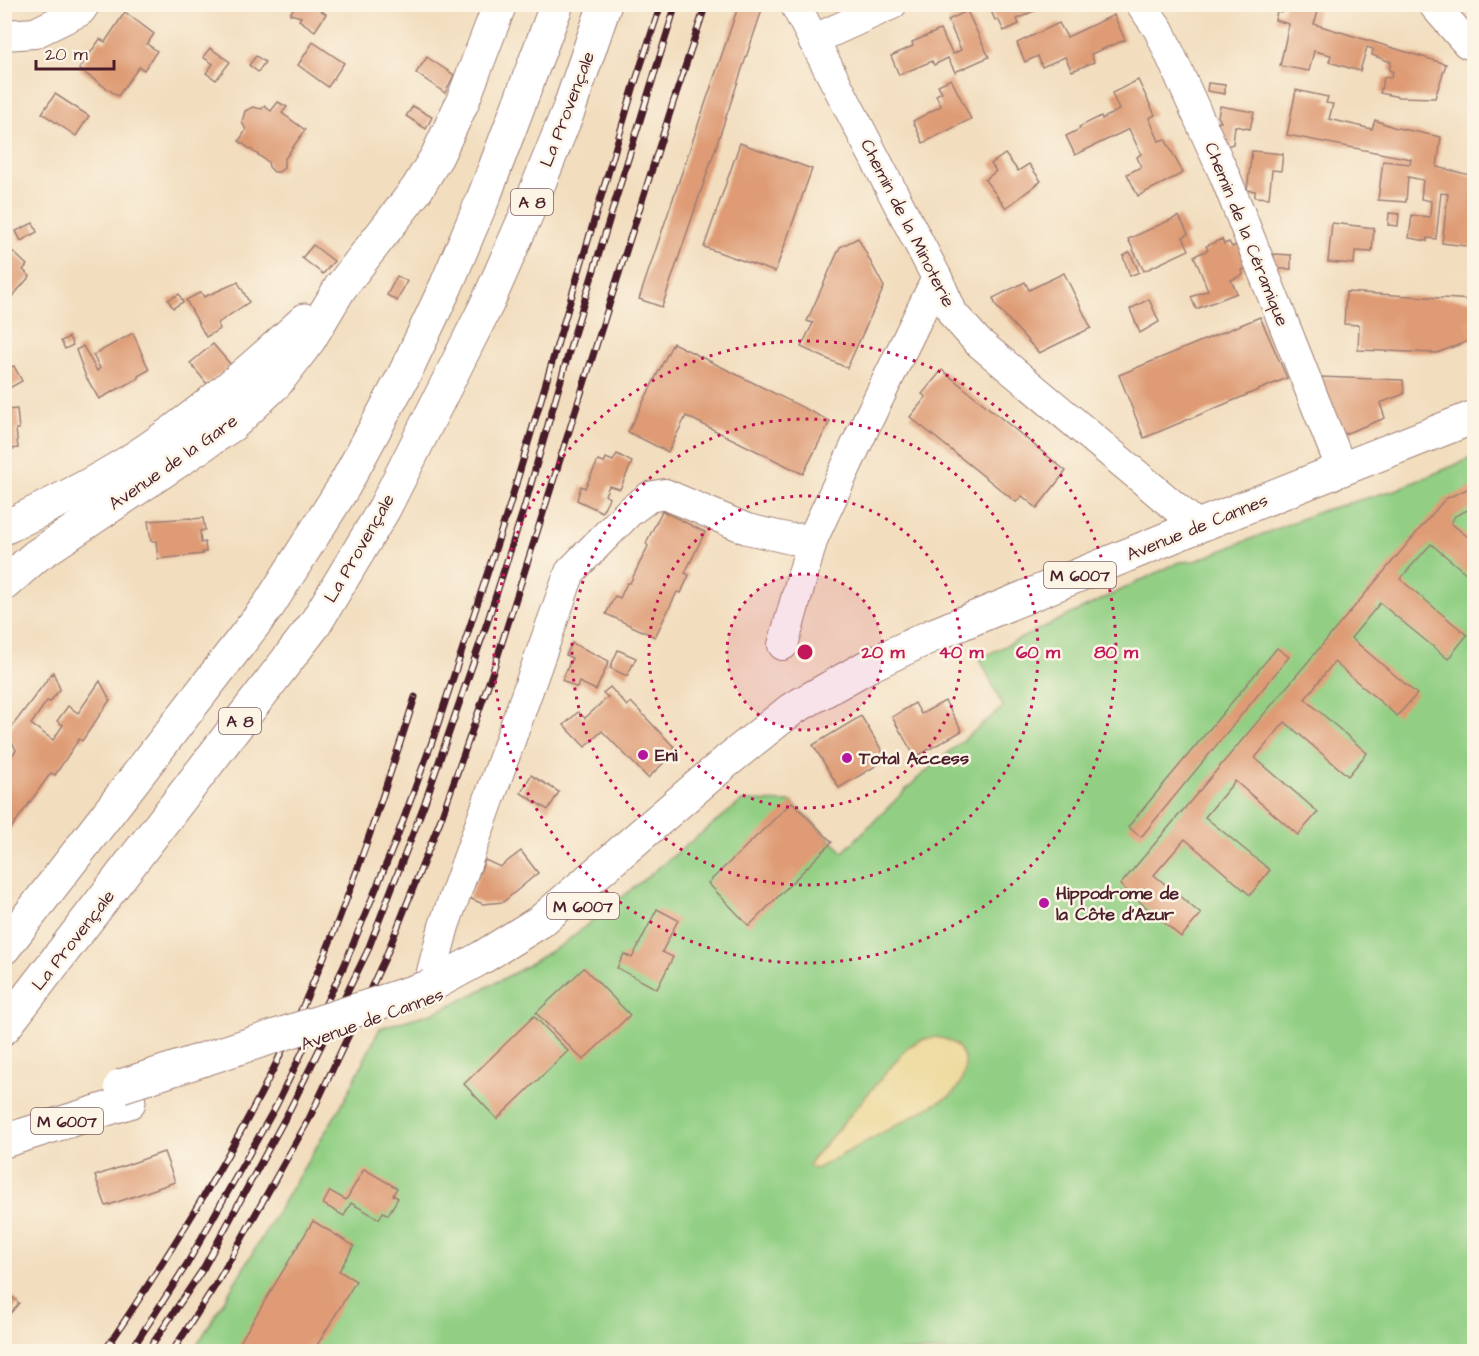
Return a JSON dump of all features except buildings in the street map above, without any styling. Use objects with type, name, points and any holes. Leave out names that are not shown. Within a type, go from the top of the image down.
[{"type":"main road","name":"Avenue de la Gare","points":[[4,584],[36,556],[232,425],[278,382],[309,340],[340,288],[417,189],[437,156],[462,104],[500,4]]},
{"type":"main road","name":"A 8","points":[[4,948],[269,605],[343,488],[404,375],[446,286],[485,194],[557,4]]},
{"type":"main road","name":"La Provençale","points":[[4,1028],[315,624],[384,509],[492,294],[569,109],[605,4]]},
{"type":"main road","name":"Avenue de la Gare","points":[[4,528],[74,493],[175,431],[248,373],[340,288]]},
{"type":"main road","name":"Avenue de Cannes","points":[[4,1141],[240,1065],[429,994],[541,921],[709,777],[792,710],[870,665],[931,636],[1198,526],[1474,417]]},
{"type":"main road","name":"Avenue de Cannes","points":[[4,1123],[429,994]]},
{"type":"street","points":[[4,35],[35,33],[80,10],[85,4]]},
{"type":"street","name":"Chemin de la Minoterie","points":[[795,4],[938,278],[953,314],[977,341],[1198,526]]},
{"type":"street","points":[[813,40],[892,4]]},
{"type":"street","name":"Chemin de la Céramique","points":[[1141,4],[1159,30],[1225,176],[1342,470]]},
{"type":"street","points":[[1432,4],[1467,43],[1474,46]]},
{"type":"street","points":[[783,645],[813,538],[938,278]]},
{"type":"street","points":[[429,994],[448,915],[570,572],[629,512],[649,497],[665,494],[747,529],[791,539],[813,538]]},
{"type":"green space","name":"Hippodrome de la Côte d'Azur","points":[[1474,457],[1474,1351],[193,1352],[344,1101],[380,1028],[435,1012],[460,1001],[518,971],[563,944],[742,801],[792,802],[843,852],[917,779],[1003,707],[980,658],[1179,562],[1195,561],[1321,511],[1398,489]]},
{"type":"sand","points":[[935,1037],[948,1040],[962,1053],[965,1068],[956,1090],[950,1096],[816,1169],[810,1167],[810,1162],[908,1047],[921,1040]]},
{"type":"railway","points":[[130,1352],[187,1264],[276,1106],[344,966],[394,845],[433,739],[510,504],[633,89],[661,4]]},
{"type":"railway","points":[[147,1352],[203,1269],[289,1111],[367,952],[424,805],[487,623],[524,508],[575,331],[676,4]]},
{"type":"railway","points":[[172,1352],[218,1281],[309,1119],[386,956],[440,821],[493,671],[706,4]]},
{"type":"railway","points":[[104,1352],[161,1265],[215,1176],[265,1086],[288,1039],[353,883],[415,697]]},
{"type":"place","name":"Eni","points":[[643,755]]},
{"type":"place","name":"Total Access","points":[[847,758]]},
{"type":"place","name":"Hippodrome de la Côte d'Azur","points":[[1044,903]]}]
